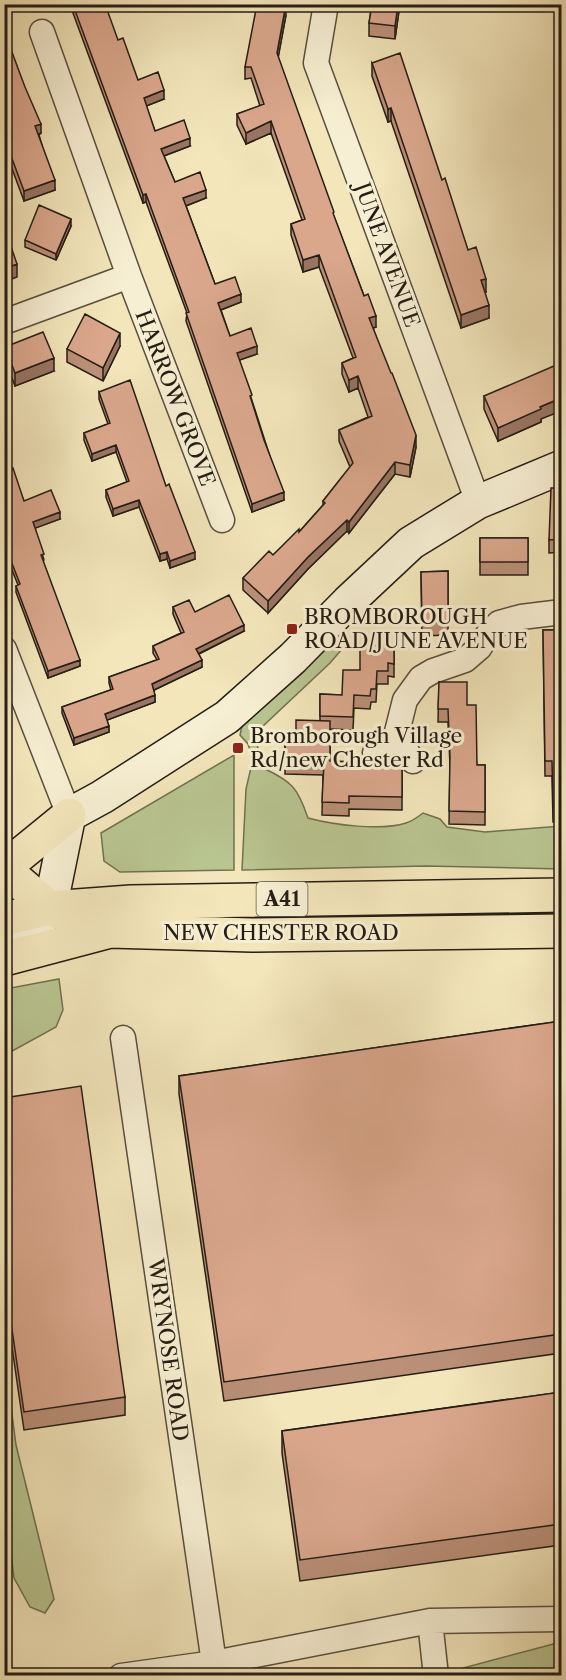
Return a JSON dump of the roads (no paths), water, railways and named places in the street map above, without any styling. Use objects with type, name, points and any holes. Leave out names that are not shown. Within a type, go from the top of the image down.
[{"type":"highway","points":[[69,815],[4,868],[50,908],[110,931]]},
{"type":"highway","name":"NEW CHESTER ROAD","points":[[4,919],[50,908],[131,902],[561,895]]},
{"type":"highway","name":"NEW CHESTER ROAD","points":[[9,957],[110,931],[252,935],[561,931]]},
{"type":"street","name":"JUNE AVENUE","points":[[326,4],[316,63],[478,502]]},
{"type":"street","name":"HARROW GROVE","points":[[42,32],[129,276],[222,520]]},
{"type":"street","points":[[4,322],[129,276]]},
{"type":"street","points":[[69,815],[102,797],[227,717],[411,543],[478,502],[561,467]]},
{"type":"street","points":[[375,753],[396,736],[405,700],[421,678],[465,660],[479,648],[499,623],[521,617],[561,612]]},
{"type":"street","points":[[4,649],[69,815],[50,908],[9,957]]},
{"type":"street","points":[[396,736],[413,761]]},
{"type":"street","points":[[420,897],[561,903]]},
{"type":"street","name":"WRYNOSE ROAD","points":[[123,1038],[214,1663]]},
{"type":"street","points":[[121,1676],[214,1663],[430,1621],[561,1619]]},
{"type":"street","points":[[430,1621],[436,1676]]},
{"type":"place","name":"BROMBOROUGH ROAD/JUNE AVENUE","points":[[292,629]]},
{"type":"place","name":"Bromborough Village Rd/new Chester Rd","points":[[238,748]]}]
